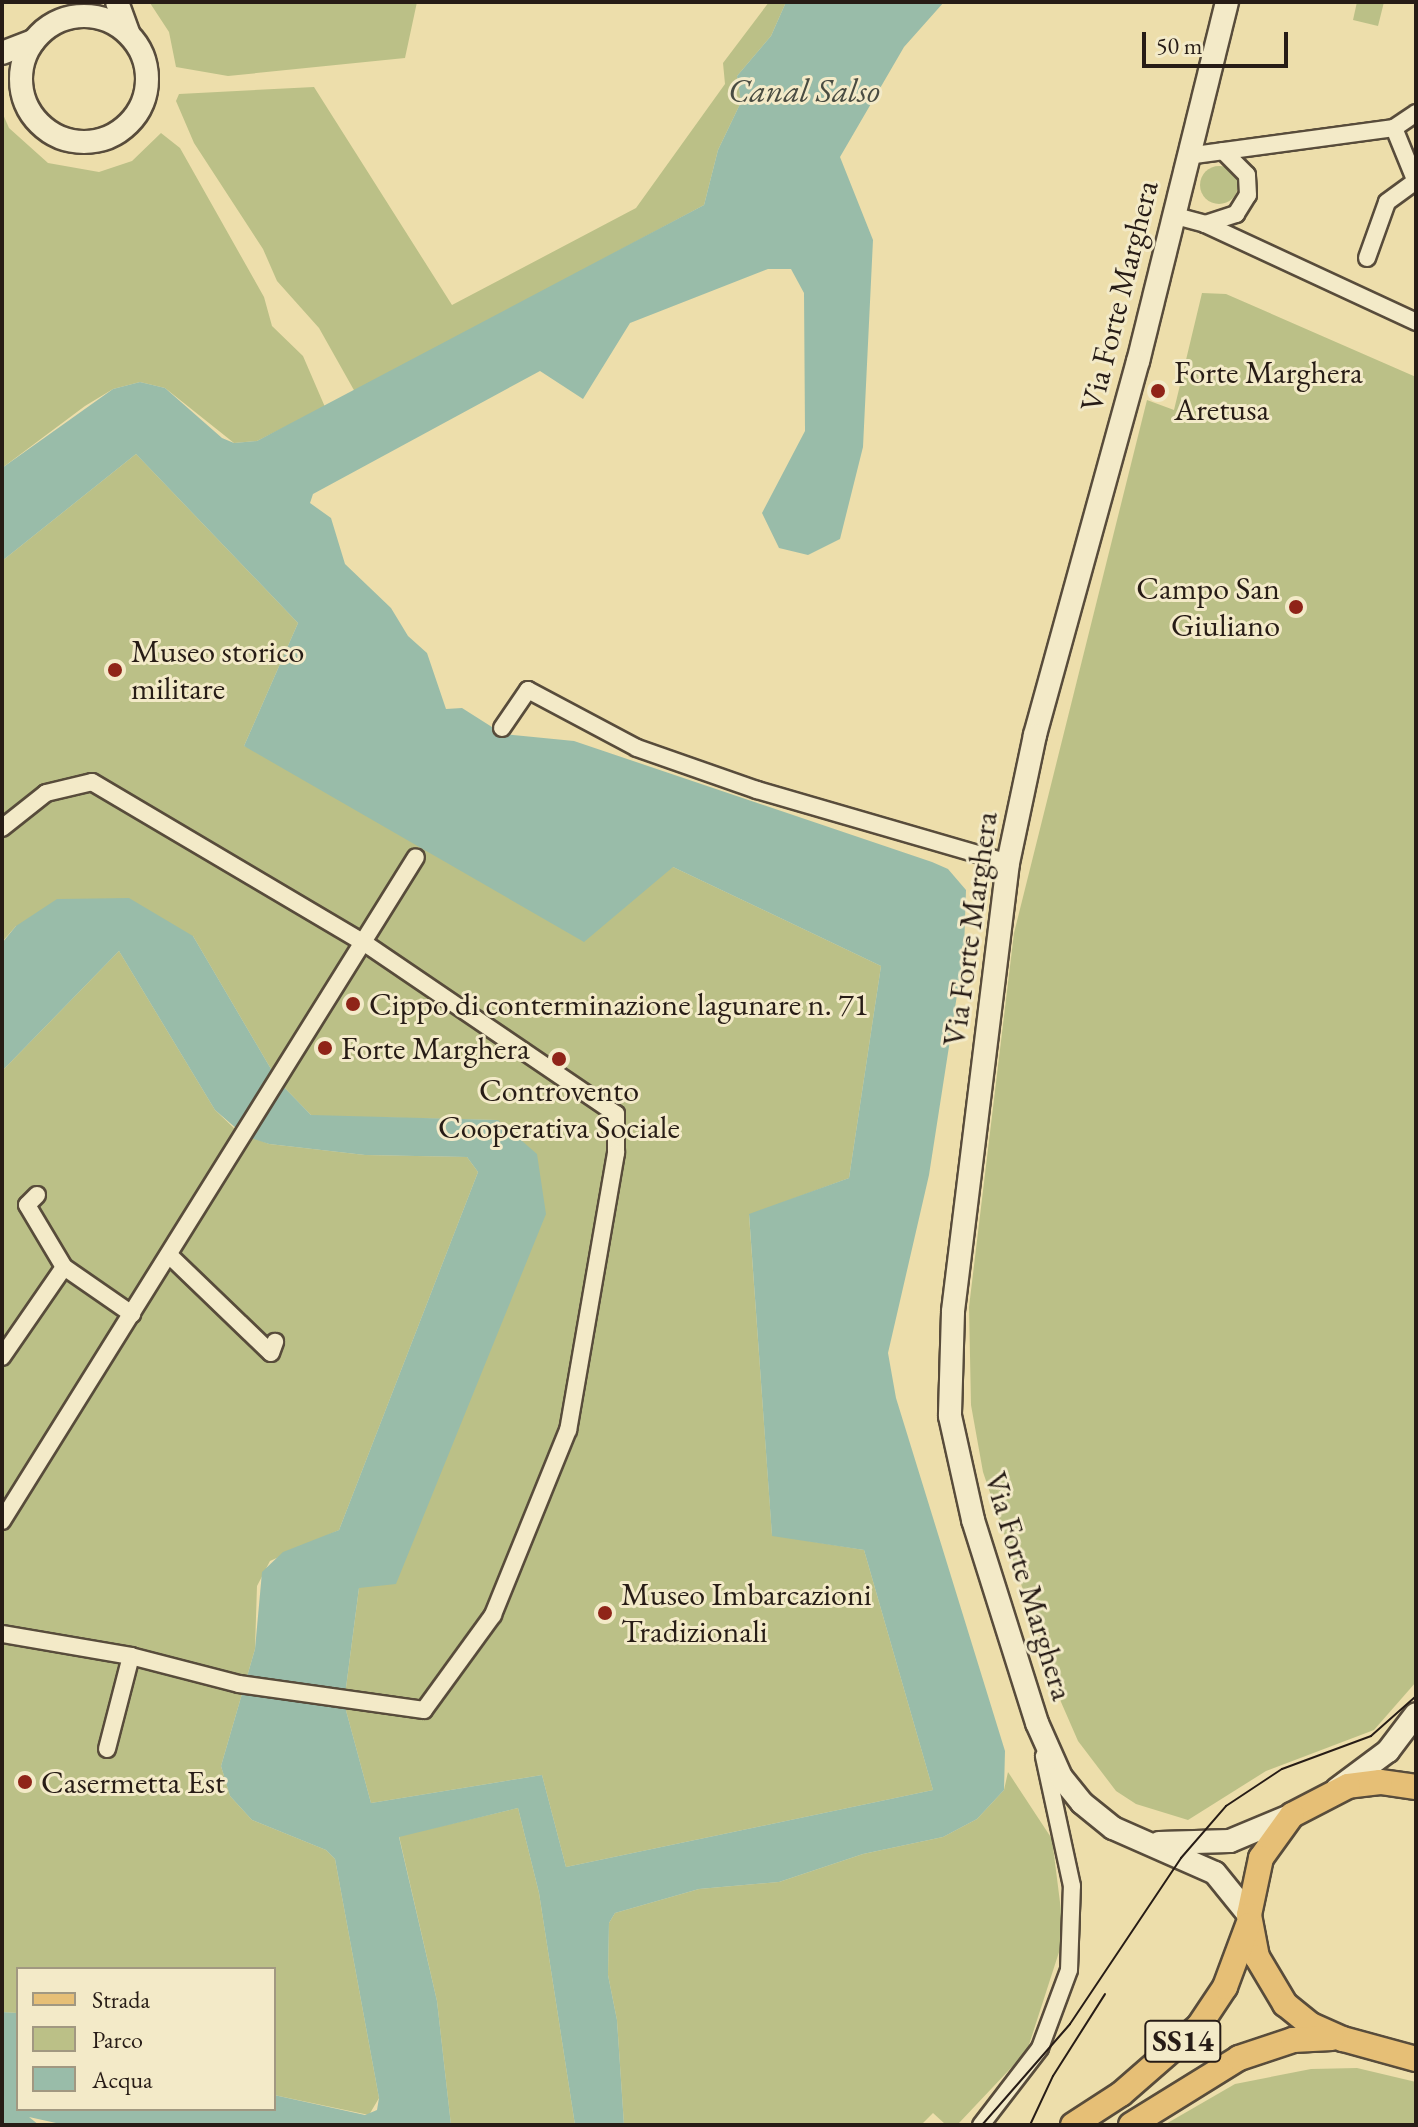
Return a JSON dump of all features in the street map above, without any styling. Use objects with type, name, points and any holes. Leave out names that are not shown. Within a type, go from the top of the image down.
[{"type":"main road","points":[[1343,2039],[1311,2025],[1285,2004],[1263,1971],[1249,1919],[1256,1870],[1270,1842],[1292,1815],[1337,1789],[1380,1782],[1416,1787]]},
{"type":"main road","name":"SS14","points":[[1073,2125],[1121,2094],[1199,2026],[1225,1987],[1249,1919]]},
{"type":"main road","name":"SS14","points":[[1131,2125],[1239,2058],[1293,2040],[1343,2039],[1416,2059]]},
{"type":"street","points":[[2,53],[34,41],[61,20],[76,2]]},
{"type":"street","points":[[2,80],[24,98],[42,126],[62,138],[92,142],[115,134],[137,115],[146,94],[143,55],[128,33],[117,2]]},
{"type":"street","name":"Via Forte Marghera","points":[[1227,2],[1138,361],[1035,735],[1008,863],[953,1312],[950,1416],[973,1520],[1037,1723],[1069,1788],[1105,1823],[1215,1873],[1249,1919]]},
{"type":"street","points":[[61,20],[100,17],[128,33]]},
{"type":"street","points":[[24,98],[21,77],[34,41]]},
{"type":"street","points":[[1187,156],[1394,128],[1416,113]]},
{"type":"street","points":[[1367,258],[1387,202],[1416,181],[1394,128]]},
{"type":"street","points":[[1205,224],[1236,214],[1248,195],[1247,175],[1223,151]]},
{"type":"street","points":[[1172,215],[1205,224],[1416,322]]},
{"type":"street","points":[[502,728],[528,690],[637,748],[757,790],[1008,863]]},
{"type":"street","points":[[2,828],[46,793],[92,782],[363,942],[616,1114],[616,1153],[568,1430],[493,1615],[424,1710],[239,1684],[131,1656],[2,1634]]},
{"type":"street","points":[[2,1521],[245,1136],[416,857]]},
{"type":"street","points":[[37,1195],[27,1205],[64,1267],[132,1314]]},
{"type":"street","points":[[169,1255],[271,1353],[275,1342]]},
{"type":"street","points":[[2,1357],[10,1340],[64,1267]]},
{"type":"street","points":[[107,1749],[131,1656]]},
{"type":"street","points":[[1337,1789],[1388,1751],[1416,1714]]},
{"type":"street","points":[[981,2125],[1040,2048],[1069,1970],[1072,1886],[1037,1723]]},
{"type":"street","name":"Via Forte Marghera","points":[[1133,1838],[1179,1845],[1230,1841],[1292,1815]]},
{"type":"green space","points":[[417,2],[405,58],[228,76],[176,67],[169,32],[150,3]]},
{"type":"green space","points":[[769,2],[786,2],[771,36],[737,76],[741,102],[718,150],[704,205],[355,392],[319,328],[277,281],[263,249],[194,143],[176,101],[179,94],[314,87],[452,305],[636,208],[725,84],[723,63]]},
{"type":"green space","points":[[1357,2],[1384,2],[1378,26],[1353,20]]},
{"type":"green space","points":[[2,112],[9,128],[48,163],[99,172],[132,161],[161,133],[180,148],[264,297],[272,326],[303,356],[325,407],[257,441],[234,443],[165,388],[140,382],[113,389],[85,406],[2,468]]},
{"type":"green space","points":[[1219,166],[1232,172],[1238,185],[1232,198],[1219,204],[1206,198],[1200,185],[1206,172]]},
{"type":"green space","points":[[1202,293],[1226,294],[1416,377],[1416,1682],[1374,1730],[1266,1771],[1188,1820],[1136,1804],[1116,1791],[1078,1741],[1061,1702],[983,1472],[971,1405],[969,1307],[1014,933],[1147,400],[1174,410]]},
{"type":"green space","name":"Forte Marghera","points":[[136,454],[298,623],[244,746],[673,867],[881,966],[849,1178],[749,1215],[772,1535],[864,1550],[933,1790],[566,1867],[542,1775],[371,1803],[344,1703],[359,1588],[498,1120],[312,1116],[278,1081],[193,936],[16,926],[2,942],[2,561]]},
{"type":"green space","name":"Forte Marghera","points":[[119,951],[215,1110],[236,1130],[269,1144],[365,1155],[467,1157],[478,1172],[339,1530],[270,1561],[257,1586],[255,1649],[221,1766],[230,1796],[252,1820],[326,1850],[335,1859],[379,2098],[369,2115],[276,2095],[276,1967],[16,1967],[16,2013],[2,2012],[2,1071]]},
{"type":"green space","points":[[1008,1772],[1052,1839],[1062,1918],[1060,1949],[1027,2051],[959,2123],[945,2124],[933,2113],[921,2125],[624,2125],[617,2020],[608,1975],[609,1923],[615,1913],[699,1889],[779,1882],[863,1854],[943,1837],[977,1819],[1004,1790]]},
{"type":"green space","points":[[518,1808],[539,1893],[575,2125],[451,2125],[437,2001],[399,1836]]},
{"type":"green space","points":[[1357,2068],[1416,2082],[1416,2125],[1164,2125],[1235,2084],[1311,2069]]},
{"type":"water","name":"Canal Salso","points":[[786,2],[944,2],[904,47],[840,157],[873,240],[863,447],[840,539],[808,555],[779,548],[762,513],[805,431],[804,293],[791,269],[768,269],[630,323],[583,399],[540,371],[313,494],[310,503],[331,518],[345,564],[391,608],[408,636],[427,653],[446,709],[462,708],[503,734],[574,741],[932,862],[948,869],[966,890],[964,950],[929,1175],[888,1353],[896,1398],[1005,1751],[1004,1790],[977,1819],[943,1837],[863,1854],[779,1882],[699,1889],[615,1913],[609,1923],[608,1975],[617,2020],[624,2125],[575,2125],[539,1893],[518,1808],[399,1837],[437,2001],[451,2125],[65,2125],[29,2117],[39,2125],[2,2125],[2,2012],[16,2013],[16,2111],[276,2111],[276,2095],[365,2115],[377,2110],[379,2098],[335,1859],[326,1850],[252,1820],[230,1796],[221,1766],[255,1649],[262,1572],[283,1552],[339,1530],[478,1172],[467,1157],[365,1155],[269,1144],[245,1136],[215,1110],[119,951],[2,1071],[2,943],[16,926],[57,899],[129,898],[193,936],[278,1081],[311,1115],[498,1120],[537,1154],[546,1214],[396,1584],[359,1588],[344,1703],[371,1803],[542,1775],[566,1867],[933,1790],[864,1550],[772,1536],[749,1214],[849,1178],[881,966],[673,867],[584,942],[244,746],[298,623],[136,454],[2,561],[2,468],[113,389],[140,382],[165,388],[222,438],[234,443],[257,441],[704,205],[718,150],[741,102],[737,76],[771,36]]},
{"type":"tram line","points":[[982,2125],[1070,2024],[1181,1858],[1226,1806],[1282,1769],[1371,1736],[1416,1696]]},
{"type":"tram line","points":[[1030,2125],[1053,2076],[1105,1994]]},
{"type":"place","name":"Forte Marghera Aretusa","points":[[1158,391]]},
{"type":"place","name":"Campo San Giuliano","points":[[1296,607]]},
{"type":"place","name":"Museo storico militare","points":[[115,670]]},
{"type":"place","name":"Cippo di conterminazione lagunare n. 71","points":[[353,1004]]},
{"type":"place","name":"Forte Marghera","points":[[325,1048]]},
{"type":"place","name":"Controvento Cooperativa Sociale","points":[[559,1059]]},
{"type":"place","name":"Museo Imbarcazioni Tradizionali","points":[[605,1613]]},
{"type":"place","name":"Casermetta Est","points":[[25,1782]]}]
